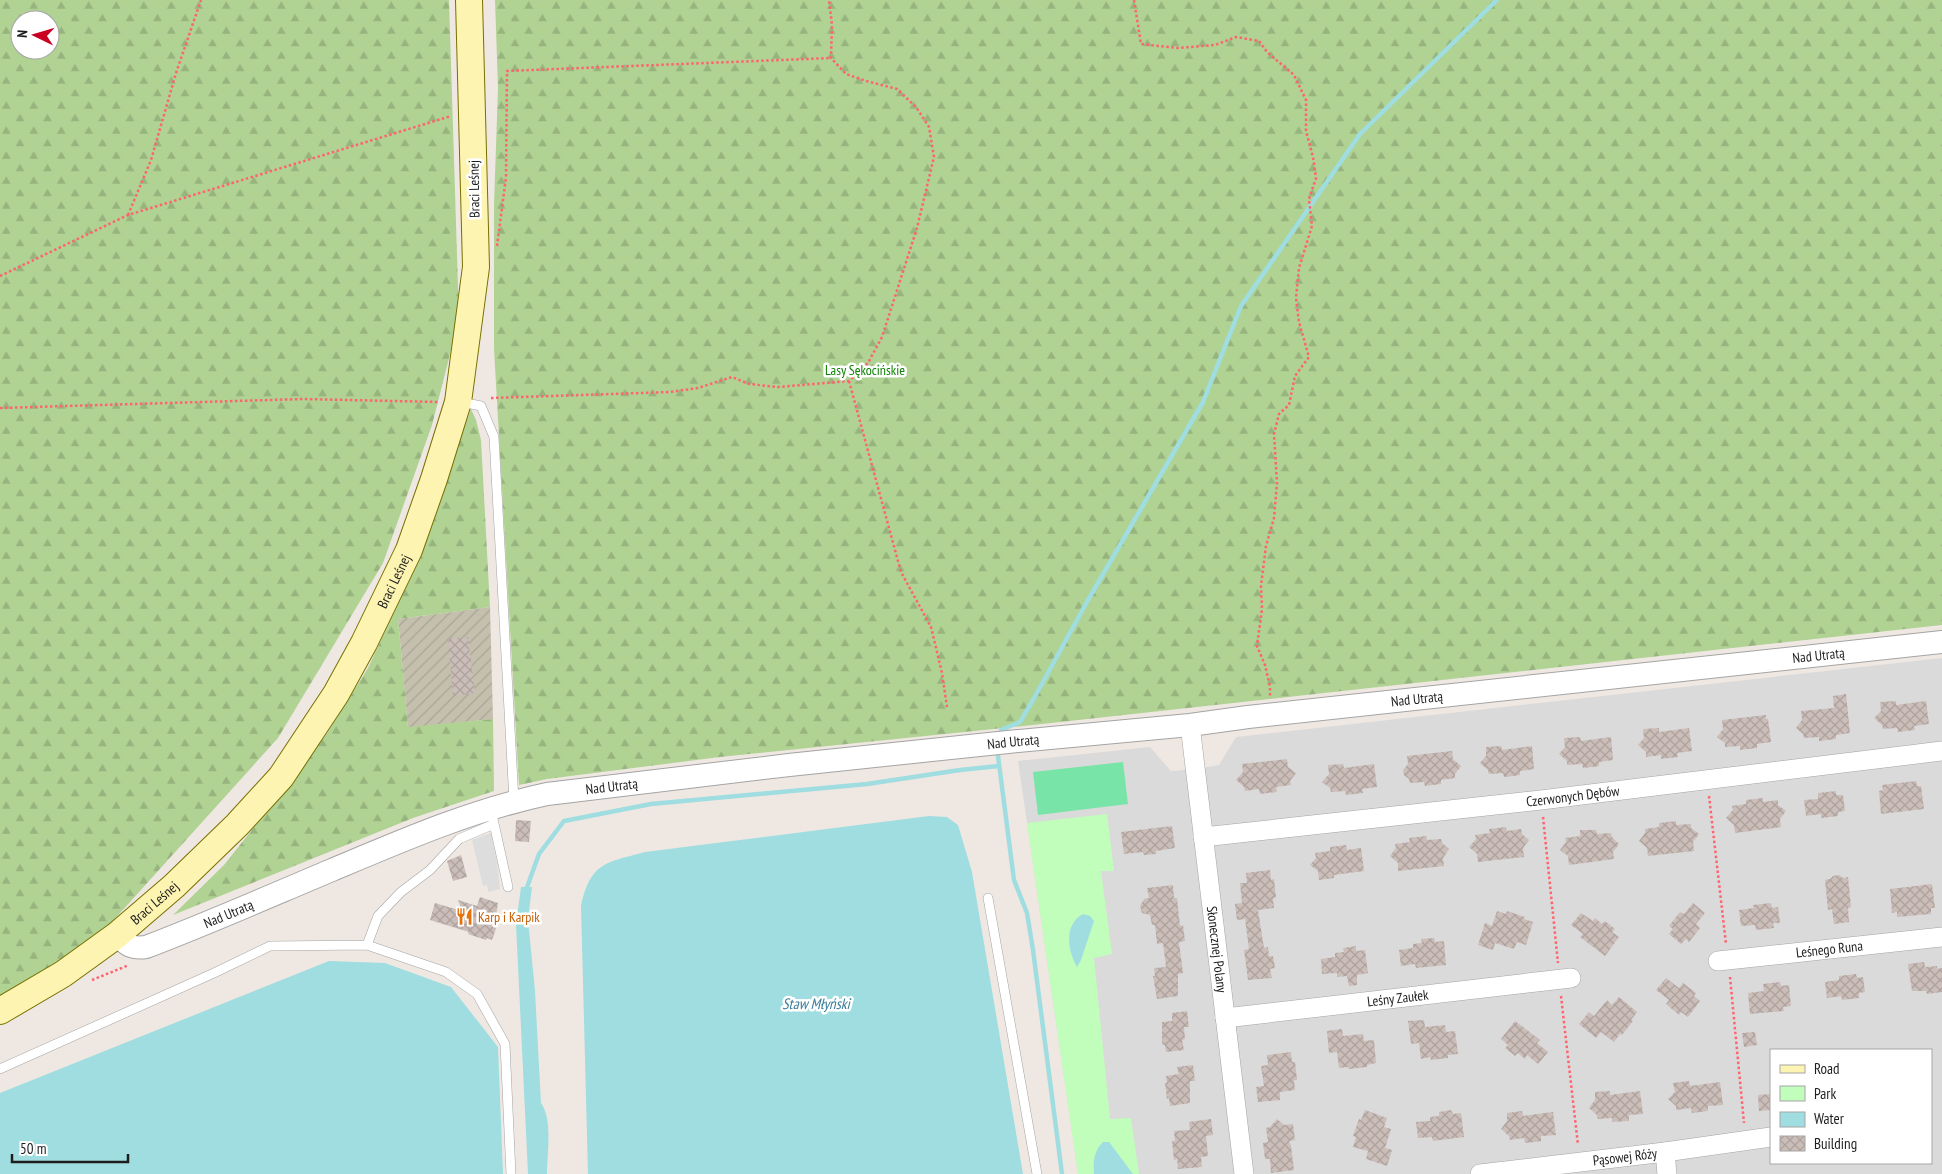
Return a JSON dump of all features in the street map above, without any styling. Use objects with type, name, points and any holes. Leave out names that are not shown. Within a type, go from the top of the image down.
[{"type":"main road","name":"Braci Leśnej","points":[[0,1011],[63,974],[117,935],[174,886],[237,825],[280,777],[336,694],[364,643],[408,550],[434,479],[458,402],[476,267],[469,0]]},
{"type":"street","name":"Nad Utratą","points":[[117,935],[124,943],[136,949],[146,947],[412,836],[493,816],[514,802],[581,789],[789,765],[1190,725],[1942,642]]},
{"type":"street","name":"Słonecznej Polany","points":[[1190,725],[1244,1174]]},
{"type":"street","name":"Czerwonych Dębów","points":[[1203,837],[1541,800],[1942,751]]},
{"type":"street","name":"Leśnego Runa","points":[[1718,961],[1942,937]]},
{"type":"street","name":"Leśny Zaułek","points":[[1225,1018],[1565,979]]},
{"type":"street","name":"Pąsowej Róży","points":[[1480,1174],[1665,1152],[1770,1137]]},
{"type":"street","points":[[1665,1152],[1667,1174]]},
{"type":"lane","points":[[458,402],[481,406],[494,437],[514,802]]},
{"type":"lane","points":[[367,945],[378,916],[400,892],[430,870],[459,838],[493,816],[508,887]]},
{"type":"lane","points":[[988,898],[1038,1174]]},
{"type":"lane","points":[[0,1069],[270,946],[367,945],[446,972],[477,994],[506,1044],[511,1174]]},
{"type":"path","points":[[128,215],[151,160],[176,73],[201,0]]},
{"type":"path","points":[[488,399],[670,392],[698,388],[732,377],[749,384],[778,387],[849,381],[868,363],[882,337],[917,228],[934,157],[929,127],[916,107],[897,89],[846,74],[831,58],[832,24],[829,0]]},
{"type":"path","points":[[1134,0],[1141,44],[1178,48],[1215,45],[1236,37],[1259,41],[1266,52],[1294,75],[1306,100],[1306,130],[1314,157],[1316,178],[1309,199],[1312,226],[1298,268],[1296,298],[1299,322],[1309,357],[1295,376],[1289,405],[1279,414],[1274,434],[1277,483],[1274,518],[1266,546],[1261,586],[1262,609],[1257,646],[1265,665],[1270,687],[1270,706]]},
{"type":"path","points":[[496,254],[506,177],[507,71],[831,58]]},
{"type":"path","points":[[0,276],[128,215],[472,111]]},
{"type":"path","points":[[849,381],[901,572],[931,627],[942,673],[947,707]]},
{"type":"path","points":[[0,408],[303,400],[458,402]]},
{"type":"path","points":[[1541,800],[1565,979],[1580,1161]]},
{"type":"path","points":[[84,984],[136,962]]},
{"type":"shaded area","points":[[490,607],[493,719],[408,728],[398,619]]},
{"type":"shaded area","points":[[1942,658],[1942,1174],[1078,1174],[1018,761],[1150,747],[1171,771],[1219,765],[1236,737]]},
{"type":"shaded area","points":[[491,833],[500,889],[488,892],[487,885],[483,886],[472,840]]},
{"type":"green space","points":[[0,0],[449,0],[459,319],[432,425],[383,563],[278,738],[102,933],[0,1000]]},
{"type":"green space","name":"Lasy Sękocińskie","points":[[495,0],[1942,0],[1942,625],[1042,724],[720,757],[547,779],[519,785],[494,349],[494,205],[498,88]]},
{"type":"green space","points":[[471,409],[481,440],[490,607],[398,619],[408,727],[493,719],[494,791],[413,818],[173,915],[224,865],[267,811],[326,735],[368,668],[416,564]]},
{"type":"green space","points":[[1123,762],[1128,804],[1038,815],[1033,772]]},
{"type":"green space","points":[[1107,814],[1114,871],[1101,871],[1112,954],[1094,958],[1110,1119],[1131,1118],[1139,1174],[1078,1174],[1027,823]]},
{"type":"water","name":"Staw Młyński","points":[[929,816],[947,817],[958,825],[972,872],[1023,1174],[588,1174],[581,906],[585,891],[595,872],[610,862],[645,852]]},
{"type":"water","points":[[521,887],[532,887],[528,920],[535,991],[541,1103],[545,1110],[548,1127],[547,1174],[528,1174],[516,924]]},
{"type":"water","points":[[1083,914],[1090,916],[1094,921],[1077,967],[1071,954],[1069,939],[1072,925]]},
{"type":"water","points":[[329,961],[385,963],[451,987],[498,1047],[503,1174],[0,1174],[0,1093]]},
{"type":"water","points":[[1103,1142],[1109,1142],[1133,1174],[1094,1174],[1095,1156]]},
{"type":"building","points":[[468,637],[475,693],[453,696],[448,639]]},
{"type":"building","points":[[1846,694],[1850,733],[1836,735],[1836,739],[1819,741],[1819,737],[1804,738],[1803,734],[1796,728],[1802,720],[1801,711],[1834,708],[1833,696]]},
{"type":"building","points":[[1896,701],[1896,705],[1926,701],[1929,724],[1914,726],[1915,730],[1898,732],[1897,728],[1883,729],[1882,725],[1874,718],[1881,711],[1880,702]]},
{"type":"building","points":[[1766,715],[1771,742],[1757,744],[1757,748],[1740,750],[1740,746],[1725,747],[1725,743],[1717,737],[1723,729],[1722,720]]},
{"type":"building","points":[[1659,728],[1659,732],[1689,728],[1692,751],[1677,753],[1678,757],[1661,759],[1661,755],[1646,757],[1646,752],[1638,745],[1644,738],[1643,729]]},
{"type":"building","points":[[1580,737],[1581,741],[1611,737],[1613,760],[1599,762],[1599,766],[1583,768],[1582,764],[1567,765],[1567,761],[1559,754],[1565,747],[1564,738]]},
{"type":"building","points":[[1501,746],[1502,750],[1532,746],[1534,769],[1520,771],[1520,775],[1504,777],[1503,773],[1489,774],[1488,770],[1480,763],[1486,756],[1486,747]]},
{"type":"building","points":[[1452,751],[1453,759],[1461,766],[1455,774],[1455,778],[1441,780],[1441,784],[1425,786],[1424,782],[1410,783],[1409,779],[1404,775],[1403,770],[1408,764],[1407,756]]},
{"type":"building","points":[[1287,759],[1288,767],[1296,773],[1290,781],[1291,785],[1276,787],[1277,792],[1260,794],[1259,789],[1245,791],[1244,787],[1236,780],[1243,772],[1242,764]]},
{"type":"building","points":[[1343,764],[1344,768],[1374,764],[1377,787],[1362,789],[1363,793],[1346,795],[1345,791],[1331,792],[1330,788],[1322,782],[1329,774],[1328,765]]},
{"type":"building","points":[[1916,781],[1917,786],[1921,786],[1924,809],[1881,814],[1879,791],[1883,790],[1882,785]]},
{"type":"building","points":[[1836,791],[1836,795],[1843,795],[1845,811],[1838,812],[1838,816],[1821,818],[1821,814],[1806,816],[1804,800],[1818,799],[1818,793]]},
{"type":"building","points":[[1763,798],[1763,802],[1778,800],[1778,805],[1786,811],[1780,819],[1781,827],[1735,833],[1734,825],[1726,818],[1733,810],[1732,806],[1746,804],[1746,800]]},
{"type":"building","points":[[516,820],[531,821],[529,842],[515,841]]},
{"type":"building","points":[[1676,821],[1676,825],[1691,824],[1691,828],[1699,834],[1693,842],[1694,851],[1648,856],[1647,848],[1639,841],[1645,833],[1645,829],[1659,827],[1659,823]]},
{"type":"building","points":[[1172,826],[1175,848],[1156,851],[1156,854],[1144,855],[1143,852],[1124,854],[1121,832]]},
{"type":"building","points":[[1506,827],[1507,831],[1521,829],[1522,834],[1529,840],[1523,848],[1524,857],[1478,862],[1477,854],[1469,847],[1476,839],[1475,835],[1490,833],[1489,829]]},
{"type":"building","points":[[1580,830],[1596,830],[1597,834],[1611,833],[1612,837],[1619,844],[1613,852],[1614,859],[1569,865],[1568,856],[1560,850],[1566,842],[1565,838],[1580,836]]},
{"type":"building","points":[[1426,836],[1427,840],[1441,839],[1442,843],[1449,849],[1443,858],[1444,866],[1398,871],[1398,863],[1390,856],[1396,848],[1395,844],[1410,842],[1409,838]]},
{"type":"building","points":[[1346,845],[1347,850],[1361,848],[1364,871],[1334,875],[1334,878],[1319,880],[1318,871],[1310,865],[1316,858],[1315,853],[1330,851],[1330,847]]},
{"type":"building","points":[[461,855],[467,877],[453,881],[447,861]]},
{"type":"building","points":[[1270,870],[1271,880],[1274,879],[1276,898],[1273,898],[1274,908],[1258,910],[1264,948],[1268,947],[1269,956],[1273,956],[1275,968],[1270,969],[1272,978],[1248,980],[1244,950],[1249,949],[1245,919],[1237,920],[1235,904],[1242,903],[1240,883],[1247,883],[1246,873]]},
{"type":"building","points":[[1839,875],[1843,878],[1848,877],[1851,907],[1848,908],[1849,922],[1834,924],[1832,909],[1828,910],[1825,880]]},
{"type":"building","points":[[1932,884],[1935,908],[1931,908],[1931,914],[1897,917],[1897,912],[1892,913],[1890,889]]},
{"type":"building","points":[[1173,885],[1174,898],[1177,898],[1180,926],[1183,925],[1185,941],[1179,942],[1183,973],[1178,974],[1178,996],[1157,999],[1153,976],[1155,976],[1154,968],[1166,967],[1163,943],[1157,944],[1155,925],[1152,925],[1150,915],[1142,913],[1140,906],[1144,899],[1149,898],[1147,888]]},
{"type":"building","name":"Karp i Karpik","points":[[480,897],[498,903],[495,922],[498,923],[492,940],[487,938],[486,940],[468,934],[469,932],[430,920],[435,903],[462,911],[458,900],[477,906]]},
{"type":"building","points":[[1693,903],[1705,913],[1696,924],[1700,928],[1689,942],[1686,939],[1681,944],[1669,934],[1673,929],[1669,926],[1680,912],[1684,914]]},
{"type":"building","points":[[1771,903],[1772,908],[1778,907],[1780,923],[1773,923],[1774,928],[1756,930],[1755,925],[1741,926],[1739,910],[1754,908],[1753,905]]},
{"type":"building","points":[[1497,911],[1506,914],[1507,911],[1533,922],[1526,945],[1517,942],[1514,949],[1495,943],[1493,950],[1478,945],[1485,923],[1492,926]]},
{"type":"building","points":[[1581,913],[1593,921],[1595,918],[1602,924],[1605,921],[1615,929],[1612,932],[1619,937],[1605,956],[1580,937],[1583,934],[1571,925]]},
{"type":"building","points":[[1434,938],[1435,942],[1444,941],[1446,965],[1416,968],[1415,964],[1401,966],[1399,950],[1413,948],[1413,944],[1422,943],[1421,939]]},
{"type":"building","points":[[1356,946],[1356,951],[1365,950],[1368,973],[1357,975],[1357,985],[1349,986],[1347,976],[1337,977],[1337,973],[1322,974],[1321,959],[1335,957],[1335,953],[1344,952],[1343,948]]},
{"type":"building","points":[[1924,962],[1925,967],[1937,966],[1937,969],[1942,968],[1942,992],[1927,994],[1926,991],[1912,991],[1908,964]]},
{"type":"building","points":[[1856,974],[1857,978],[1863,977],[1865,992],[1859,993],[1859,998],[1842,1000],[1841,996],[1827,998],[1825,982],[1839,980],[1839,976]]},
{"type":"building","points":[[1666,978],[1679,988],[1683,983],[1696,993],[1694,996],[1700,1001],[1688,1017],[1681,1012],[1679,1015],[1666,1004],[1669,1000],[1656,990]]},
{"type":"building","points":[[1780,982],[1781,986],[1789,985],[1791,1006],[1783,1007],[1784,1011],[1750,1014],[1748,993],[1764,991],[1763,984]]},
{"type":"building","points":[[1619,997],[1637,1012],[1631,1020],[1633,1021],[1614,1042],[1601,1032],[1596,1038],[1579,1024],[1589,1012],[1594,1016],[1607,1000],[1612,1005]]},
{"type":"building","points":[[1187,1011],[1189,1027],[1184,1027],[1185,1039],[1182,1040],[1184,1050],[1166,1052],[1165,1045],[1162,1042],[1162,1022],[1172,1021],[1172,1013]]},
{"type":"building","points":[[1424,1020],[1425,1027],[1445,1025],[1446,1032],[1455,1031],[1458,1054],[1448,1055],[1448,1058],[1431,1060],[1430,1057],[1421,1059],[1419,1043],[1411,1044],[1408,1021]]},
{"type":"building","points":[[1515,1021],[1540,1040],[1537,1043],[1548,1052],[1538,1064],[1527,1055],[1525,1059],[1518,1053],[1515,1056],[1505,1048],[1508,1045],[1501,1039]]},
{"type":"building","points":[[1342,1029],[1343,1036],[1363,1034],[1364,1041],[1374,1040],[1376,1063],[1367,1065],[1367,1067],[1339,1068],[1337,1052],[1329,1053],[1327,1031]]},
{"type":"building","points":[[1755,1032],[1757,1045],[1744,1047],[1742,1033]]},
{"type":"building","points":[[1291,1052],[1292,1062],[1295,1062],[1297,1080],[1294,1080],[1295,1090],[1280,1092],[1280,1100],[1258,1102],[1256,1087],[1264,1086],[1261,1066],[1268,1065],[1267,1055]]},
{"type":"building","points":[[1193,1065],[1195,1081],[1190,1081],[1190,1103],[1170,1106],[1169,1098],[1167,1099],[1166,1076],[1179,1074],[1177,1067]]},
{"type":"building","points":[[1689,1081],[1690,1086],[1720,1082],[1723,1105],[1708,1106],[1708,1111],[1692,1113],[1691,1108],[1676,1110],[1676,1106],[1668,1099],[1675,1092],[1673,1083]]},
{"type":"building","points":[[1610,1091],[1610,1095],[1640,1091],[1643,1114],[1629,1115],[1629,1121],[1612,1122],[1612,1118],[1598,1119],[1597,1115],[1589,1108],[1595,1100],[1595,1092]]},
{"type":"building","points":[[1770,1094],[1770,1110],[1759,1111],[1758,1095]]},
{"type":"building","points":[[1365,1110],[1387,1118],[1384,1127],[1391,1129],[1385,1148],[1392,1150],[1387,1166],[1366,1159],[1368,1151],[1353,1147],[1356,1137],[1353,1136],[1359,1119],[1361,1120]]},
{"type":"building","points":[[1451,1110],[1453,1114],[1461,1113],[1464,1137],[1433,1141],[1432,1137],[1418,1138],[1416,1122],[1430,1121],[1430,1117],[1439,1116],[1439,1112]]},
{"type":"building","points":[[1522,1111],[1523,1116],[1553,1112],[1556,1135],[1541,1136],[1541,1141],[1535,1142],[1525,1143],[1524,1138],[1510,1140],[1509,1136],[1501,1129],[1507,1121],[1507,1113]]},
{"type":"building","points":[[1211,1119],[1213,1135],[1206,1136],[1208,1156],[1201,1157],[1202,1167],[1178,1169],[1177,1159],[1174,1160],[1172,1141],[1175,1141],[1174,1131],[1190,1130],[1189,1122]]},
{"type":"building","points":[[1277,1119],[1284,1125],[1293,1124],[1295,1140],[1289,1141],[1294,1170],[1271,1173],[1270,1159],[1265,1159],[1263,1143],[1268,1142],[1266,1128],[1270,1127]]},
{"type":"waterway","points":[[1001,730],[1020,722],[1088,600],[1203,402],[1241,306],[1360,134],[1497,0]]},
{"type":"waterway","points":[[998,756],[1014,880],[1027,913],[1033,950],[1062,1174]]},
{"type":"waterway","points":[[526,890],[539,854],[564,821],[651,804],[867,784],[999,766]]},
{"type":"place","name":"Karp i Karpik","points":[[464,917]]}]
